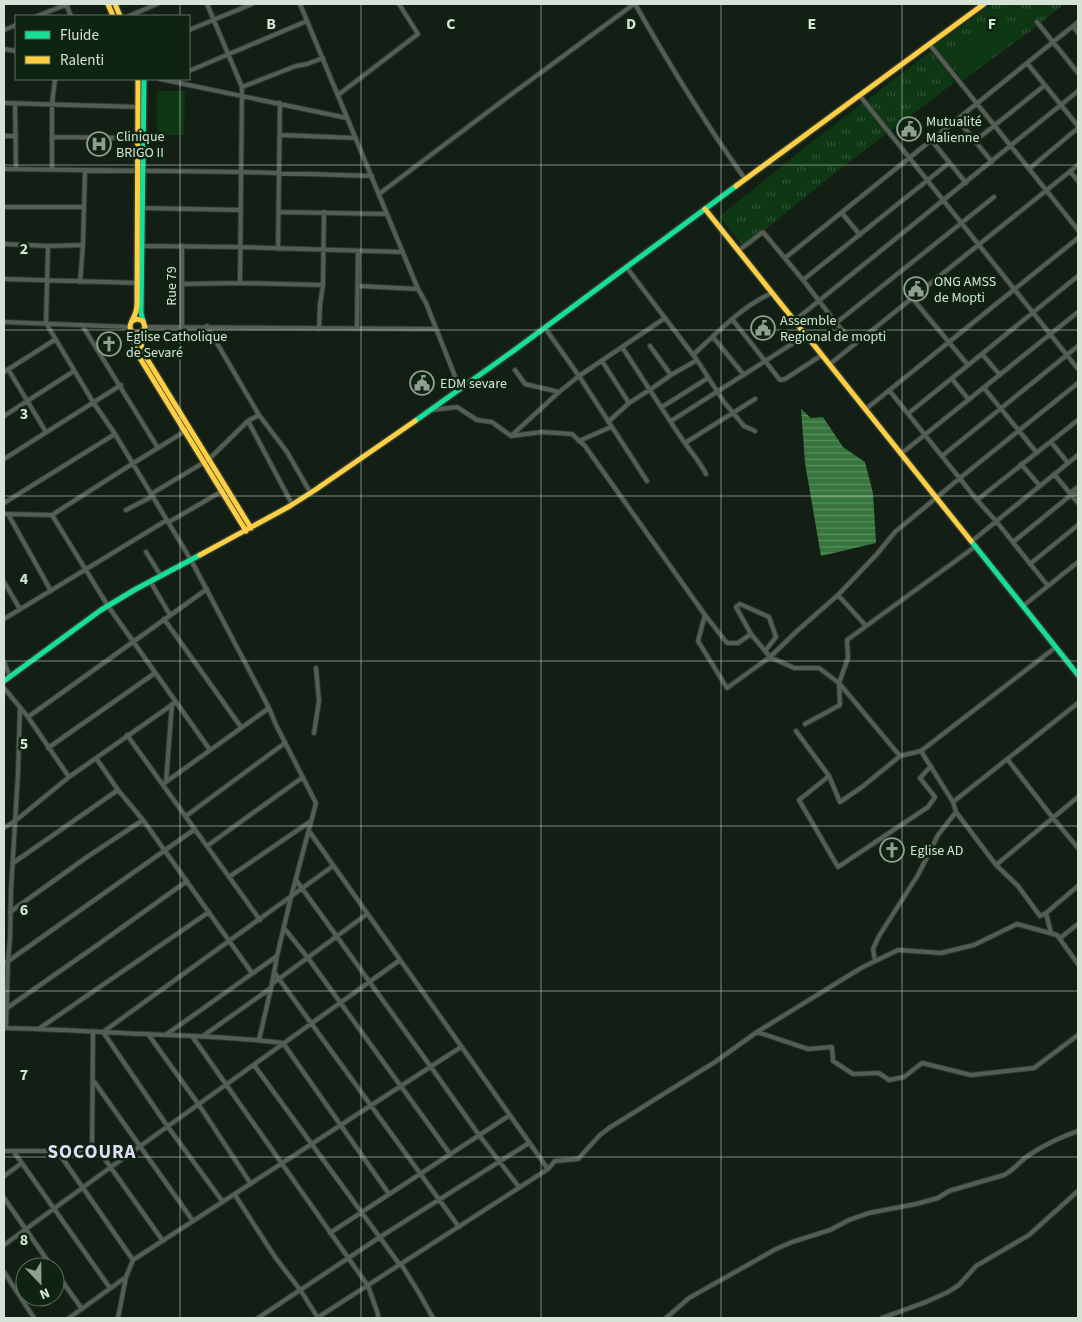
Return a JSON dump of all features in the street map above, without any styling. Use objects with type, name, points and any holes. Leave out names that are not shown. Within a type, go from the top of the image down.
[{"type":"street","points":[[40,15],[67,4]]},
{"type":"street","points":[[131,15],[158,4]]},
{"type":"street","points":[[207,4],[242,87],[243,95],[240,283]]},
{"type":"street","points":[[190,30],[252,4]]},
{"type":"street","points":[[300,4],[418,289],[426,303],[460,389]]},
{"type":"street","points":[[338,95],[418,34],[399,4]]},
{"type":"street","points":[[379,194],[635,4],[718,141],[745,179]]},
{"type":"street","points":[[4,681],[108,606],[150,581],[292,504],[430,410],[627,268],[704,209],[984,4]]},
{"type":"street","points":[[190,71],[307,20]]},
{"type":"street","points":[[1038,22],[1078,73]]},
{"type":"street","points":[[785,258],[1078,22]]},
{"type":"street","points":[[1073,26],[1078,33]]},
{"type":"street","points":[[930,45],[1078,230]]},
{"type":"street","points":[[242,87],[296,66],[323,58]]},
{"type":"street","points":[[1027,64],[1078,127],[1029,169]]},
{"type":"street","points":[[52,170],[52,104],[55,80]]},
{"type":"street","points":[[138,80],[141,107],[140,283],[141,313],[144,327],[140,341],[144,354],[248,529]]},
{"type":"street","points":[[141,107],[144,80]]},
{"type":"street","points":[[169,80],[347,118]]},
{"type":"street","points":[[975,141],[1045,86]]},
{"type":"street","points":[[794,321],[1078,91]]},
{"type":"street","points":[[860,96],[1078,369]]},
{"type":"street","points":[[4,103],[141,107]]},
{"type":"street","points":[[278,249],[280,103]]},
{"type":"street","points":[[15,104],[16,169]]},
{"type":"street","points":[[958,120],[992,162]]},
{"type":"street","points":[[280,135],[356,138]]},
{"type":"street","points":[[4,136],[16,136]]},
{"type":"street","points":[[53,137],[141,139]]},
{"type":"street","points":[[932,141],[966,183]]},
{"type":"street","points":[[803,280],[949,163]]},
{"type":"street","points":[[830,364],[1078,165]]},
{"type":"street","points":[[4,169],[242,172],[372,176]]},
{"type":"street","points":[[80,282],[85,170]]},
{"type":"street","points":[[1070,171],[1078,181]]},
{"type":"street","points":[[836,323],[994,197]]},
{"type":"street","points":[[4,207],[84,207]]},
{"type":"street","points":[[140,208],[241,210]]},
{"type":"street","points":[[704,209],[1078,675]]},
{"type":"street","points":[[279,212],[387,214]]},
{"type":"street","points":[[319,329],[323,285],[324,212]]},
{"type":"street","points":[[842,213],[860,235]]},
{"type":"street","points":[[738,251],[763,232],[855,344]]},
{"type":"street","points":[[866,409],[1078,238]]},
{"type":"street","points":[[4,244],[83,245]]},
{"type":"street","points":[[48,246],[46,323],[74,372],[115,434],[191,560],[269,708],[316,803],[291,897],[259,1040]]},
{"type":"street","points":[[140,246],[403,252]]},
{"type":"street","name":"Rue 79","points":[[182,246],[182,326]]},
{"type":"street","points":[[357,328],[358,251]]},
{"type":"street","points":[[627,268],[697,360],[724,402],[744,426],[754,431]]},
{"type":"street","points":[[909,413],[1078,276]]},
{"type":"street","points":[[4,279],[140,283]]},
{"type":"street","points":[[140,283],[136,313],[131,327],[133,340],[138,355],[188,430]]},
{"type":"street","points":[[182,284],[323,285]]},
{"type":"street","points":[[358,286],[418,289]]},
{"type":"street","points":[[693,355],[732,320],[761,298],[772,293]]},
{"type":"street","points":[[912,298],[968,365]]},
{"type":"street","points":[[902,454],[1078,312]]},
{"type":"street","points":[[511,436],[579,376],[665,318]]},
{"type":"street","points":[[131,327],[138,319],[144,327]]},
{"type":"street","points":[[732,320],[780,380],[783,380],[822,355]]},
{"type":"street","points":[[4,322],[131,327],[138,334],[144,327],[182,326],[435,329]]},
{"type":"street","points":[[4,327],[11,322]]},
{"type":"street","points":[[82,325],[158,448]]},
{"type":"street","points":[[207,326],[259,415],[287,452],[310,492]]},
{"type":"street","points":[[544,328],[579,376],[647,481]]},
{"type":"street","points":[[671,421],[806,335]]},
{"type":"street","points":[[713,337],[744,375]]},
{"type":"street","points":[[46,432],[6,371],[56,339]]},
{"type":"street","points":[[650,346],[671,375]]},
{"type":"street","points":[[942,456],[1078,346]]},
{"type":"street","points":[[622,348],[699,460],[706,474]]},
{"type":"street","points":[[982,354],[1000,375]]},
{"type":"street","points":[[608,422],[629,403],[697,360]]},
{"type":"street","points":[[602,361],[629,403]]},
{"type":"street","points":[[515,370],[525,384],[559,392]]},
{"type":"street","points":[[4,416],[74,372]]},
{"type":"street","points":[[662,407],[708,378]]},
{"type":"street","points":[[952,379],[969,400]]},
{"type":"street","points":[[705,615],[698,641],[727,688],[770,657],[838,595],[895,532],[1078,383]]},
{"type":"street","points":[[4,458],[120,386]]},
{"type":"street","points":[[984,388],[1037,453]]},
{"type":"street","points":[[889,390],[1048,586]]},
{"type":"street","points":[[685,442],[755,400]]},
{"type":"street","points":[[430,410],[457,407],[477,420],[492,422],[511,436],[542,432],[572,434],[585,446],[727,643],[738,643],[751,634]]},
{"type":"street","points":[[126,510],[206,461],[248,421],[259,415]]},
{"type":"street","points":[[977,500],[1078,420]]},
{"type":"street","points":[[248,421],[292,504]]},
{"type":"street","points":[[579,441],[612,427]]},
{"type":"street","points":[[6,514],[52,515],[188,430]]},
{"type":"street","points":[[4,503],[115,434]]},
{"type":"street","points":[[1051,442],[1068,463]]},
{"type":"street","points":[[972,541],[1078,455]]},
{"type":"street","points":[[1022,464],[1040,486]]},
{"type":"street","points":[[1054,474],[1078,503]]},
{"type":"street","points":[[1013,542],[1078,487]]},
{"type":"street","points":[[4,619],[168,521],[224,490]]},
{"type":"street","points":[[1071,494],[1078,493]]},
{"type":"street","points":[[6,514],[51,591]]},
{"type":"street","points":[[52,515],[132,642],[155,672],[174,703],[210,750]]},
{"type":"street","points":[[1030,564],[1078,525]]},
{"type":"street","points":[[805,724],[840,705],[839,683],[848,658],[847,640],[976,546]]},
{"type":"street","points":[[146,552],[161,576]]},
{"type":"street","points":[[1023,606],[1078,562]]},
{"type":"street","points":[[150,581],[170,615]]},
{"type":"street","points":[[4,582],[20,609]]},
{"type":"street","points":[[28,717],[207,589]]},
{"type":"street","points":[[838,595],[866,626]]},
{"type":"street","points":[[765,651],[776,637],[769,617],[740,604],[736,608],[751,634],[765,651],[770,657],[794,668],[819,668],[839,683],[900,756]]},
{"type":"street","points":[[164,619],[241,727]]},
{"type":"street","points":[[796,731],[830,776],[840,802],[900,756],[921,751],[1056,647]]},
{"type":"street","points":[[4,662],[10,677]]},
{"type":"street","points":[[314,733],[319,701],[316,668]]},
{"type":"street","points":[[48,748],[155,672]]},
{"type":"street","points":[[4,688],[28,717],[69,777]]},
{"type":"street","points":[[4,828],[69,777],[174,703]]},
{"type":"street","points":[[164,783],[174,703]]},
{"type":"street","points":[[953,802],[1078,703]]},
{"type":"street","points":[[20,707],[10,938],[6,963],[7,1008],[5,1028],[202,1036],[283,1043],[389,1194]]},
{"type":"street","points":[[164,783],[269,708]]},
{"type":"street","points":[[127,735],[164,783],[260,920]]},
{"type":"street","points":[[186,816],[285,743]]},
{"type":"street","points":[[921,751],[953,802],[956,812],[996,865],[1018,886],[1040,916],[1078,886]]},
{"type":"street","points":[[96,758],[118,790],[165,850],[252,973]]},
{"type":"street","points":[[1008,760],[1078,848]]},
{"type":"street","points":[[830,776],[799,800],[838,867],[928,806],[935,797],[920,778],[931,766]]},
{"type":"street","points":[[208,846],[303,777]]},
{"type":"street","points":[[13,863],[118,790]]},
{"type":"street","points":[[996,865],[1078,797]]},
{"type":"street","points":[[875,961],[873,949],[879,936],[918,875],[938,835],[956,812]]},
{"type":"street","points":[[10,912],[143,820]]},
{"type":"street","points":[[229,877],[311,821]]},
{"type":"street","points":[[6,963],[195,829]]},
{"type":"street","points":[[309,831],[548,1169]]},
{"type":"street","points":[[103,1032],[333,866]]},
{"type":"street","points":[[296,880],[518,1187]]},
{"type":"street","points":[[7,1008],[187,881]]},
{"type":"street","points":[[40,1028],[209,912]]},
{"type":"street","points":[[1046,913],[1051,933]]},
{"type":"street","points":[[202,1036],[367,914]]},
{"type":"street","points":[[235,1194],[275,1257],[301,1291],[318,1318],[325,1316],[548,1169],[556,1161],[578,1159],[610,1128],[715,1062],[757,1032],[862,968],[898,950],[941,952],[974,945],[1016,924],[1057,935],[1078,964]]},
{"type":"street","points":[[1060,938],[1078,924]]},
{"type":"street","points":[[284,928],[308,958],[450,1154]]},
{"type":"street","points":[[166,1035],[277,956]]},
{"type":"street","points":[[4,1245],[400,960]]},
{"type":"street","points":[[274,972],[459,1227]]},
{"type":"street","points":[[92,1151],[93,1031]]},
{"type":"street","points":[[103,1032],[223,1202]]},
{"type":"street","points":[[757,1032],[808,1049],[832,1047],[834,1061],[853,1074],[879,1073],[889,1080],[904,1077],[922,1063],[971,1075],[1034,1068],[1078,1036]]},
{"type":"street","points":[[148,1034],[251,1184]]},
{"type":"street","points":[[192,1036],[368,1286],[378,1318]]},
{"type":"street","points":[[118,1318],[126,1277],[133,1260],[461,1047]]},
{"type":"street","points":[[254,1065],[400,1265],[434,1318]]},
{"type":"street","points":[[93,1080],[193,1221]]},
{"type":"street","points":[[330,1233],[510,1115]]},
{"type":"street","points":[[666,1318],[689,1298],[776,1249],[830,1230],[849,1220],[869,1213],[938,1198],[949,1191],[1004,1175],[1027,1156],[1078,1131]]},
{"type":"street","points":[[258,1318],[301,1291],[348,1257],[529,1143]]},
{"type":"street","points":[[4,1151],[99,1151],[163,1240]]},
{"type":"street","points":[[14,1152],[110,1288]]},
{"type":"street","points":[[58,1152],[133,1260]]},
{"type":"street","points":[[4,1176],[22,1162]]},
{"type":"street","points":[[882,1318],[948,1292],[958,1285],[976,1266],[1028,1235],[1078,1191]]},
{"type":"street","points":[[4,1198],[45,1257]]},
{"type":"street","points":[[4,1272],[34,1318]]},
{"type":"street","points":[[69,1318],[126,1277]]},
{"type":"street","points":[[65,1285],[82,1309]]},
{"type":"green space","points":[[992,4],[1064,4],[1028,33],[963,80],[934,46]]},
{"type":"green space","points":[[1000,18],[1015,39],[968,74],[951,54]]},
{"type":"green space","points":[[931,51],[955,82],[835,173],[744,247],[719,217],[813,141]]},
{"type":"green space","points":[[157,91],[185,91],[184,135],[157,135]]},
{"type":"shaded area","points":[[801,409],[811,418],[823,417],[843,447],[865,462],[873,493],[876,543],[821,556],[805,463]]},
{"type":"traffic: fast","points":[[143,321],[141,313],[144,80]]},
{"type":"traffic: fast","points":[[415,421],[516,349],[736,186]]},
{"type":"traffic: fast","points":[[971,541],[1078,675]]},
{"type":"traffic: fast","points":[[4,681],[101,610],[200,555]]},
{"type":"traffic: slow","points":[[108,4],[113,15]]},
{"type":"traffic: slow","points":[[115,4],[120,15]]},
{"type":"traffic: slow","points":[[736,186],[984,4]]},
{"type":"traffic: slow","points":[[132,321],[137,319],[143,321],[145,327],[142,332],[134,334],[130,329],[130,324],[137,305],[138,80]]},
{"type":"traffic: slow","points":[[705,209],[971,541]]},
{"type":"traffic: slow","points":[[132,332],[138,355],[246,531]]},
{"type":"traffic: slow","points":[[143,332],[140,341],[144,354],[251,528]]},
{"type":"traffic: slow","points":[[200,555],[290,506],[415,421]]},
{"type":"place","name":"Mutualité Malienne","points":[[909,129]]},
{"type":"place","name":"Clinique BRIGO II","points":[[99,144]]},
{"type":"place","name":"ONG AMSS de Mopti","points":[[916,289]]},
{"type":"place","name":"Assemble Regional de mopti","points":[[763,328]]},
{"type":"place","name":"Eglise Catholique de Sevaré","points":[[109,344]]},
{"type":"place","name":"EDM sevare","points":[[422,383]]},
{"type":"place","name":"Eglise AD","points":[[892,850]]},
{"type":"district","name":"SOCOURA","points":[[92,1151]]}]
